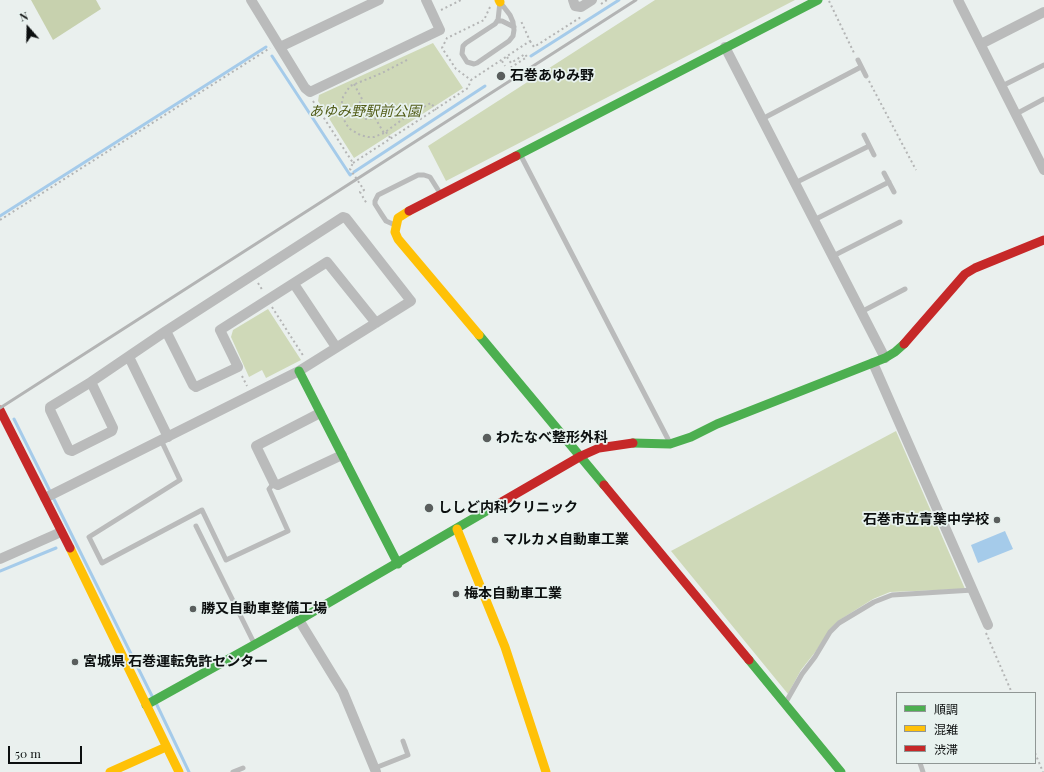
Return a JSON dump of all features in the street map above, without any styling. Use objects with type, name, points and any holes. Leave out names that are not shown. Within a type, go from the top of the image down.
[{"type":"street","points":[[251,0],[305,88],[310,92],[440,30],[426,0]]},
{"type":"street","points":[[279,45],[379,0]]},
{"type":"street","points":[[572,0],[575,6],[581,7],[596,2]]},
{"type":"street","points":[[818,0],[406,212],[398,218],[395,232],[398,239],[582,456],[841,772]]},
{"type":"street","points":[[958,0],[1044,170]]},
{"type":"street","points":[[981,44],[1044,12]]},
{"type":"street","points":[[725,47],[885,358]]},
{"type":"street","points":[[45,498],[299,371],[411,301],[346,218],[343,217],[166,331],[91,382],[50,407],[50,410],[69,450],[72,452],[112,431],[114,428],[91,382]]},
{"type":"street","points":[[146,705],[398,564],[582,456],[599,448],[632,443],[670,444],[691,437],[717,424],[885,358],[895,352],[907,341],[965,274],[975,268],[1044,240]]},
{"type":"street","points":[[166,331],[193,385],[196,387],[238,367],[220,330],[327,262],[376,323]]},
{"type":"street","points":[[294,284],[336,347]]},
{"type":"street","points":[[129,357],[164,438]]},
{"type":"street","points":[[873,363],[988,625]]},
{"type":"street","points":[[299,371],[398,564]]},
{"type":"street","points":[[0,410],[80,568],[179,772]]},
{"type":"street","points":[[320,413],[256,446],[274,483],[278,485],[342,455]]},
{"type":"street","points":[[457,529],[505,647],[546,772]]},
{"type":"street","points":[[0,559],[61,532]]},
{"type":"street","points":[[298,620],[343,692],[375,770]]},
{"type":"street","points":[[110,772],[166,747]]},
{"type":"lane","points":[[496,2],[510,15],[514,27],[513,36],[509,41],[478,63],[474,64],[467,62],[462,54],[463,46],[495,24],[497,21],[496,2]]},
{"type":"lane","points":[[497,21],[514,27]]},
{"type":"lane","points":[[858,60],[866,76]]},
{"type":"lane","points":[[1002,86],[1044,65]]},
{"type":"lane","points":[[762,119],[861,67]]},
{"type":"lane","points":[[1016,114],[1044,99]]},
{"type":"lane","points":[[864,135],[874,155]]},
{"type":"lane","points":[[795,183],[869,146]]},
{"type":"lane","points":[[519,153],[670,444]]},
{"type":"lane","points":[[884,173],[894,192]]},
{"type":"lane","points":[[396,225],[386,221],[382,216],[375,204],[378,195],[418,175],[430,177],[440,194]]},
{"type":"lane","points":[[814,220],[889,182]]},
{"type":"lane","points":[[833,256],[900,222]]},
{"type":"lane","points":[[861,312],[905,289]]},
{"type":"lane","points":[[164,438],[180,480],[89,537],[102,563],[202,510],[226,560],[288,531],[269,489],[274,483]]},
{"type":"lane","points":[[196,526],[254,644]]},
{"type":"lane","points":[[785,703],[830,632],[839,623],[874,602],[892,595],[973,590]]},
{"type":"lane","points":[[375,770],[408,755],[403,741]]},
{"type":"lane","points":[[233,772],[243,768]]},
{"type":"path","points":[[433,13],[461,0]]},
{"type":"path","points":[[596,2],[607,0]]},
{"type":"path","points":[[828,0],[858,60]]},
{"type":"path","points":[[471,80],[456,69],[442,48],[447,38],[484,20],[496,2]]},
{"type":"path","points":[[520,21],[534,47],[587,13]]},
{"type":"path","points":[[368,205],[360,192],[364,190],[350,169],[353,163],[468,88],[471,80],[502,61],[530,41]]},
{"type":"path","points":[[0,220],[279,45]]},
{"type":"path","points":[[507,57],[511,63],[525,54],[527,57],[510,68]]},
{"type":"path","points":[[450,60],[455,57]]},
{"type":"path","points":[[407,60],[382,73],[350,86],[343,97],[342,102],[341,113],[346,124],[354,132],[368,137],[379,136],[408,116],[431,103],[436,110]]},
{"type":"path","points":[[502,61],[505,66]]},
{"type":"path","points":[[456,69],[460,67]]},
{"type":"path","points":[[866,76],[916,170]]},
{"type":"path","points":[[354,84],[362,99],[358,106],[360,114],[366,120],[375,118],[391,139]]},
{"type":"path","points":[[310,92],[311,98],[353,163]]},
{"type":"path","points":[[253,276],[306,360]]},
{"type":"path","points":[[238,367],[252,395]]},
{"type":"path","points":[[988,625],[985,631],[1012,692]]},
{"type":"path","points":[[1036,755],[1043,772]]},
{"type":"green space","points":[[31,0],[96,0],[101,9],[53,40]]},
{"type":"green space","points":[[655,0],[795,0],[446,181],[428,146]]},
{"type":"green space","name":"あゆみ野駅前公園","points":[[433,43],[463,88],[354,158],[318,101],[319,95]]},
{"type":"green space","points":[[268,309],[301,360],[266,378],[262,370],[249,377],[231,337],[233,330]]},
{"type":"green space","points":[[896,431],[965,589],[890,592],[873,599],[838,621],[830,629],[816,651],[801,670],[788,694],[671,551]]},
{"type":"water","points":[[1005,531],[1013,549],[978,563],[971,545]]},
{"type":"waterway","points":[[531,56],[619,0]]},
{"type":"waterway","points":[[0,216],[266,47]]},
{"type":"waterway","points":[[272,56],[350,175],[351,174]]},
{"type":"waterway","points":[[354,172],[485,86]]},
{"type":"waterway","points":[[14,419],[153,698]]},
{"type":"waterway","points":[[0,571],[56,548]]},
{"type":"waterway","points":[[156,703],[189,772]]},
{"type":"railway","points":[[0,408],[636,0]]},
{"type":"traffic: fast","points":[[516,156],[818,0]]},
{"type":"traffic: fast","points":[[479,335],[604,485]]},
{"type":"traffic: fast","points":[[633,443],[670,444],[691,437],[717,424],[885,358],[904,344]]},
{"type":"traffic: fast","points":[[299,371],[398,564]]},
{"type":"traffic: fast","points":[[146,705],[299,620],[500,503]]},
{"type":"traffic: fast","points":[[749,660],[841,772]]},
{"type":"traffic: slow","points":[[409,211],[398,218],[395,232],[398,239],[479,335]]},
{"type":"traffic: slow","points":[[457,529],[505,647],[546,772]]},
{"type":"traffic: slow","points":[[70,548],[179,772]]},
{"type":"traffic: slow","points":[[110,772],[166,747]]},
{"type":"traffic: jam","points":[[409,211],[516,156]]},
{"type":"traffic: jam","points":[[904,344],[965,274],[975,268],[1044,240]]},
{"type":"traffic: jam","points":[[0,410],[70,548]]},
{"type":"traffic: jam","points":[[500,503],[581,456],[599,448],[633,443]]},
{"type":"traffic: jam","points":[[604,485],[749,660]]},
{"type":"place","name":"石巻あゆみ野","points":[[501,76]]},
{"type":"place","name":"わたなべ整形外科","points":[[487,438]]},
{"type":"place","name":"ししど内科クリニック","points":[[429,508]]},
{"type":"place","name":"石巻市立青葉中学校","points":[[997,520]]},
{"type":"place","name":"マルカメ自動車工業","points":[[495,540]]},
{"type":"place","name":"梅本自動車工業","points":[[456,594]]},
{"type":"place","name":"勝又自動車整備工場","points":[[193,609]]},
{"type":"place","name":"宮城県 石巻運転免許センター","points":[[75,662]]}]
